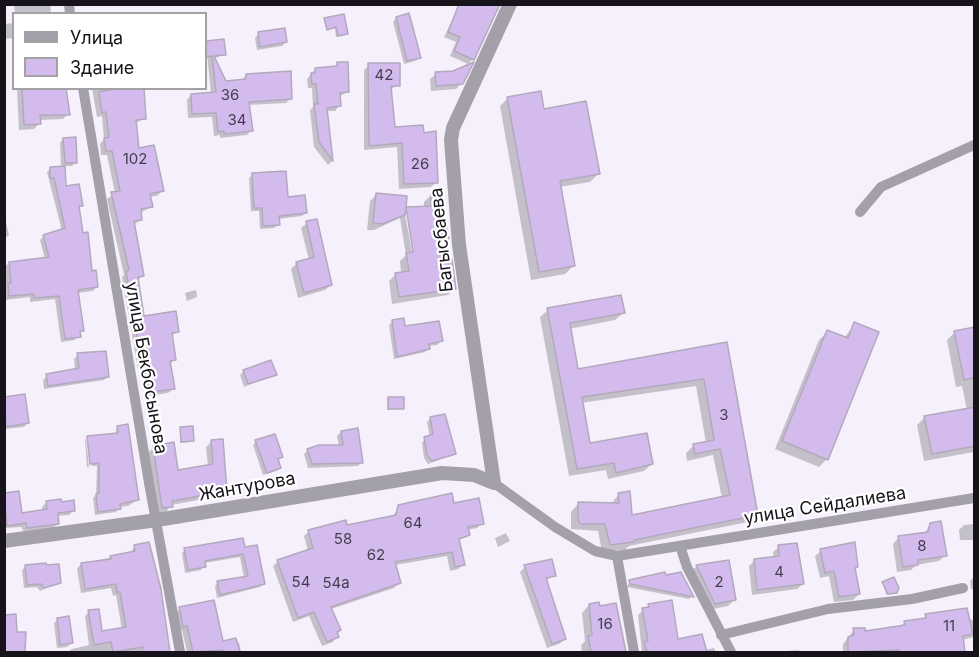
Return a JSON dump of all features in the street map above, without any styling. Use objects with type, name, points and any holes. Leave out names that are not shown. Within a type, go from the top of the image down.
[{"type":"street","name":"Багысбаева","points":[[494,483],[459,245],[451,140],[453,128],[510,4]]},
{"type":"street","name":"улица Бекбосынова","points":[[83,90],[145,460],[180,652]]},
{"type":"street","points":[[860,212],[881,187],[975,145]]},
{"type":"street","name":"Жантурова","points":[[4,541],[157,520],[442,473],[474,475],[494,483]]},
{"type":"street","name":"улица Сейдалиева","points":[[494,483],[585,545],[617,556],[975,498]]},
{"type":"street","points":[[680,546],[687,567],[731,652]]},
{"type":"street","points":[[617,556],[634,652]]},
{"type":"street","points":[[721,635],[828,609],[912,599],[963,588]]},
{"type":"building","points":[[459,4],[500,4],[474,60],[454,51],[460,37],[448,32]]},
{"type":"building","points":[[409,13],[421,58],[407,61],[396,17]]},
{"type":"building","points":[[344,14],[348,34],[338,36],[336,27],[327,30],[324,18]]},
{"type":"building","points":[[285,28],[287,42],[260,47],[258,32]]},
{"type":"building","points":[[224,39],[226,55],[214,56],[226,81],[246,79],[246,74],[291,71],[292,99],[249,102],[253,131],[224,134],[224,131],[218,132],[216,113],[192,114],[191,94],[216,92],[212,56],[207,57],[207,41]]},
{"type":"building","points":[[337,62],[348,62],[349,92],[340,93],[341,106],[327,108],[333,161],[319,142],[314,104],[318,104],[316,84],[312,84],[311,73],[315,73],[315,68],[337,66]]},
{"type":"building","points":[[474,62],[463,84],[436,86],[435,72],[453,71]]},
{"type":"building","points":[[368,63],[400,63],[400,86],[391,86],[395,127],[423,125],[424,133],[436,131],[438,183],[404,184],[402,143],[369,146]]},
{"type":"building","points":[[22,90],[66,90],[70,115],[40,115],[41,124],[24,125]]},
{"type":"building","points":[[144,90],[146,119],[136,120],[139,148],[154,145],[164,191],[150,194],[153,207],[141,209],[142,220],[134,221],[144,276],[138,277],[144,316],[176,311],[179,332],[172,333],[176,360],[170,361],[175,389],[152,392],[147,365],[142,365],[126,271],[129,270],[111,192],[120,191],[112,151],[106,151],[104,138],[109,137],[106,112],[102,113],[99,92]]},
{"type":"building","points":[[541,91],[544,109],[586,101],[600,174],[560,181],[575,266],[539,272],[507,97]]},
{"type":"building","points":[[76,137],[77,163],[65,163],[63,138]]},
{"type":"building","points":[[65,166],[66,186],[79,184],[83,206],[79,206],[83,233],[88,232],[92,271],[96,270],[98,287],[78,290],[84,331],[80,331],[81,337],[65,339],[59,296],[34,298],[34,294],[9,296],[8,283],[11,283],[9,262],[49,257],[43,235],[65,228],[54,178],[50,178],[50,167]]},
{"type":"building","points":[[286,171],[288,197],[305,195],[307,213],[279,216],[280,225],[263,226],[262,208],[254,208],[252,173]]},
{"type":"building","points":[[376,193],[407,196],[405,215],[382,224],[373,223]]},
{"type":"building","points":[[442,193],[443,222],[446,222],[449,239],[438,241],[441,261],[452,259],[456,289],[399,297],[395,273],[409,271],[406,253],[413,252],[406,207],[431,206],[431,194]]},
{"type":"building","points":[[317,219],[332,285],[304,293],[296,262],[314,257],[306,221]]},
{"type":"building","points":[[621,295],[625,313],[570,323],[578,369],[727,342],[758,515],[634,540],[634,542],[610,545],[605,524],[581,524],[578,521],[578,502],[619,503],[618,493],[630,491],[632,515],[730,495],[720,449],[695,454],[693,444],[714,440],[704,379],[582,397],[590,443],[647,433],[653,464],[616,473],[614,463],[577,469],[547,308]]},
{"type":"building","points":[[404,318],[405,326],[439,321],[443,341],[429,344],[430,349],[397,357],[392,320]]},
{"type":"building","points":[[854,322],[879,332],[828,460],[782,441],[827,330],[848,338]]},
{"type":"building","points":[[975,327],[975,377],[964,380],[954,331]]},
{"type":"building","points":[[106,351],[109,377],[48,386],[46,374],[79,368],[77,353]]},
{"type":"building","points":[[271,360],[277,375],[248,384],[243,370]]},
{"type":"building","points":[[25,394],[29,423],[6,427],[4,397]]},
{"type":"building","points":[[388,397],[404,397],[404,409],[388,409]]},
{"type":"building","points":[[975,407],[975,446],[932,454],[924,416]]},
{"type":"building","points":[[445,414],[456,454],[432,461],[427,455],[424,437],[433,434],[430,417]]},
{"type":"building","points":[[128,424],[139,500],[120,504],[121,509],[98,512],[96,494],[99,493],[99,463],[90,464],[87,436],[118,433],[117,426]]},
{"type":"building","points":[[193,426],[194,441],[181,442],[180,427]]},
{"type":"building","points":[[358,428],[363,463],[312,464],[307,449],[319,445],[343,445],[341,431]]},
{"type":"building","points":[[275,434],[283,457],[278,459],[281,468],[267,473],[255,440]]},
{"type":"building","points":[[223,439],[227,491],[172,501],[173,507],[162,508],[153,446],[174,442],[178,470],[213,464],[211,440]]},
{"type":"building","points":[[19,491],[22,513],[47,509],[46,501],[61,499],[62,502],[74,500],[75,511],[58,513],[59,524],[27,528],[26,523],[7,526],[4,493]]},
{"type":"building","points":[[452,493],[454,503],[479,498],[484,524],[468,527],[470,535],[459,539],[465,565],[455,567],[452,552],[395,562],[401,583],[331,607],[341,630],[337,632],[339,637],[327,642],[314,612],[298,618],[277,560],[313,548],[308,530],[346,520],[347,525],[396,515],[398,505]]},
{"type":"building","points":[[941,521],[947,556],[918,560],[918,565],[903,567],[898,536],[928,532],[930,523]]},
{"type":"building","points":[[243,538],[245,547],[257,545],[265,584],[220,595],[217,581],[248,576],[243,554],[205,561],[206,567],[188,570],[184,548]]},
{"type":"building","points":[[149,542],[161,589],[170,652],[142,652],[143,647],[113,652],[111,642],[94,645],[88,610],[99,609],[102,631],[126,627],[120,592],[117,592],[116,584],[85,589],[81,563],[111,559],[110,556],[135,551],[134,545]]},
{"type":"building","points":[[855,542],[858,567],[855,568],[860,594],[839,597],[834,571],[825,573],[820,549]]},
{"type":"building","points":[[797,543],[804,584],[757,590],[754,559],[779,556],[778,545]]},
{"type":"building","points":[[552,559],[556,576],[546,578],[566,639],[552,644],[524,565]]},
{"type":"building","points":[[729,560],[736,600],[715,604],[696,565]]},
{"type":"building","points":[[46,563],[47,565],[59,564],[61,583],[44,588],[41,584],[27,585],[25,565]]},
{"type":"building","points":[[665,572],[666,575],[681,572],[694,597],[630,584],[629,580]]},
{"type":"building","points":[[894,577],[899,588],[897,593],[888,594],[882,582]]},
{"type":"building","points":[[214,600],[223,641],[236,638],[240,652],[224,652],[223,650],[193,652],[187,626],[183,627],[179,607]]},
{"type":"building","points":[[672,600],[678,639],[702,634],[707,652],[647,652],[644,642],[648,641],[642,608],[649,607],[648,604]]},
{"type":"building","points":[[599,602],[600,606],[616,603],[626,652],[591,652],[588,636],[592,635],[589,604]]},
{"type":"building","points":[[967,608],[973,634],[963,636],[965,652],[900,652],[899,650],[848,652],[848,637],[854,635],[853,628],[865,628],[865,631],[905,625],[904,621],[926,618],[925,614]]},
{"type":"building","points":[[16,614],[17,632],[26,632],[25,652],[4,652],[4,615]]},
{"type":"building","points":[[69,616],[73,643],[60,645],[57,618]]}]
